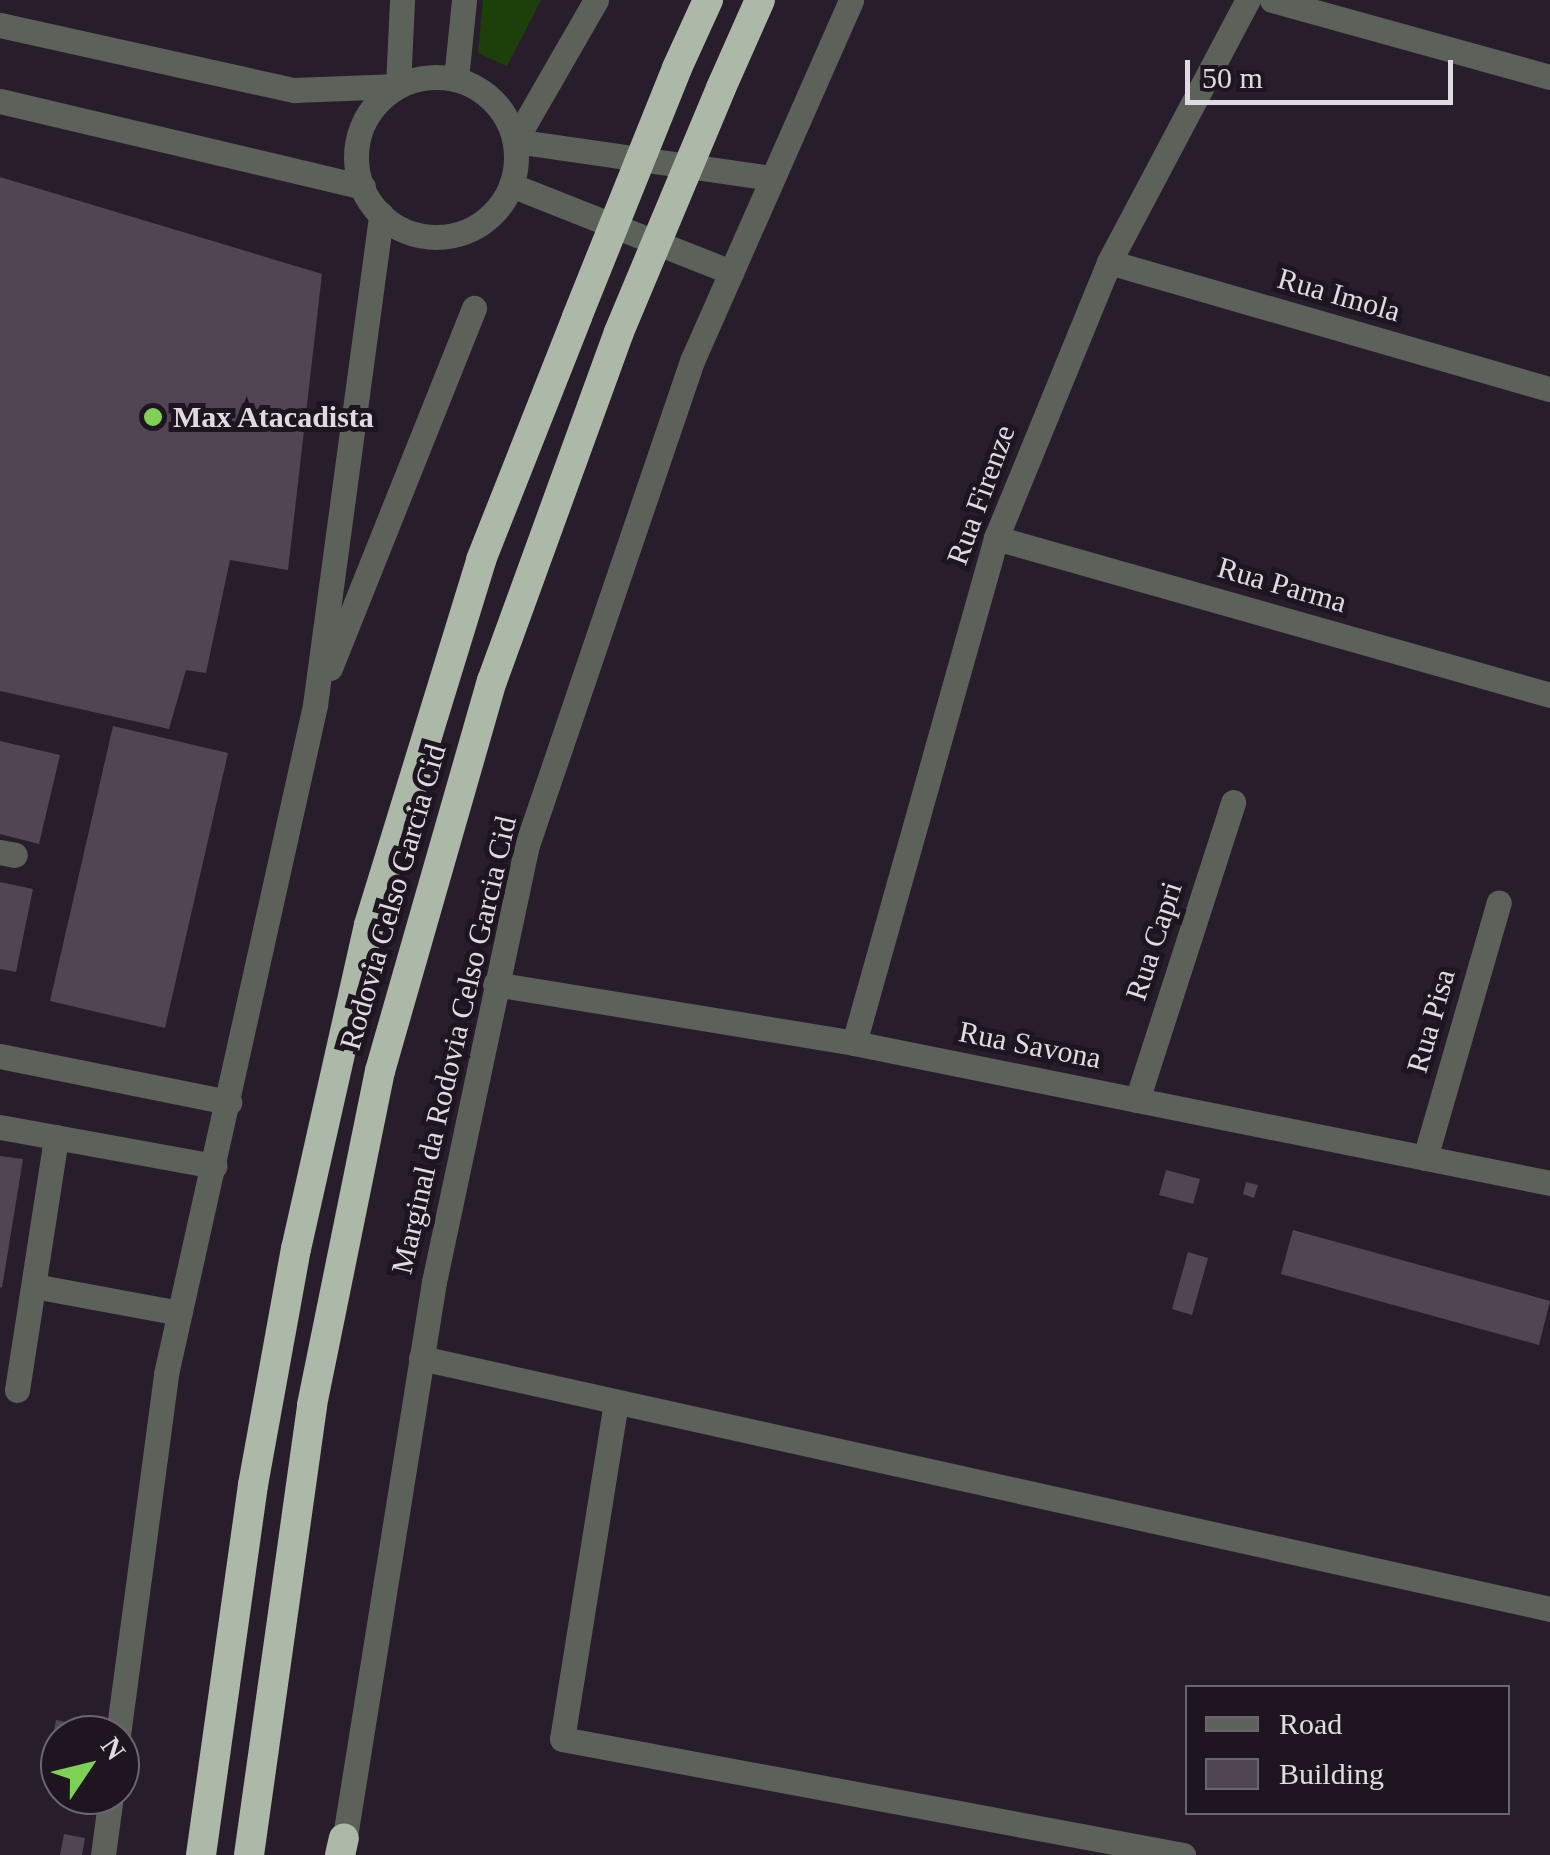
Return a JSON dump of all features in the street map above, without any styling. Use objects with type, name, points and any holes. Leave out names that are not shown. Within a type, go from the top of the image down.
[{"type":"highway","name":"Rodovia Celso Garcia Cid","points":[[202,1855],[259,1449],[296,1249],[369,925],[482,560],[676,68],[708,0]]},
{"type":"highway","name":"Rodovia Celso Garcia Cid","points":[[249,1855],[312,1405],[380,1071],[492,681],[619,332],[760,0]]},
{"type":"street","points":[[402,0],[398,86],[361,130],[363,187],[381,214],[428,236],[462,232],[492,214],[511,184],[515,142],[596,0]]},
{"type":"street","points":[[456,79],[464,0]]},
{"type":"street","name":"Marginal da Rodovia Celso Garcia Cid","points":[[342,1849],[421,1358],[526,848],[692,362],[851,0]]},
{"type":"street","name":"Rua Firenze","points":[[854,1043],[996,538],[1109,262],[1248,0]]},
{"type":"street","points":[[1272,0],[1550,77]]},
{"type":"street","points":[[0,25],[294,90],[398,86],[436,76],[456,79],[488,96],[515,142]]},
{"type":"street","points":[[0,101],[363,187]]},
{"type":"street","points":[[515,142],[772,178]]},
{"type":"street","points":[[511,184],[732,272]]},
{"type":"street","points":[[121,1715],[180,1313],[316,706],[381,214]]},
{"type":"street","name":"Rua Imola","points":[[1109,262],[1550,390]]},
{"type":"street","points":[[316,706],[474,308]]},
{"type":"street","name":"Rua Parma","points":[[996,538],[1550,695]]},
{"type":"street","name":"Rua Capri","points":[[1137,1100],[1233,802]]},
{"type":"street","name":"Rua Pisa","points":[[1425,1158],[1499,902]]},
{"type":"street","name":"Rua Savona","points":[[495,984],[854,1043],[1550,1183]]},
{"type":"street","points":[[0,1056],[229,1102]]},
{"type":"street","points":[[0,1127],[214,1166]]},
{"type":"street","points":[[18,1390],[56,1137]]},
{"type":"street","points":[[34,1286],[180,1313]]},
{"type":"street","points":[[421,1358],[1550,1609]]},
{"type":"street","points":[[616,1402],[562,1739],[1183,1855]]},
{"type":"street","points":[[103,1855],[108,1815]]},
{"type":"green space","points":[[483,0],[541,0],[507,66],[478,53]]},
{"type":"building","name":"Max Atacadista","points":[[0,177],[322,274],[288,570],[230,560],[206,673],[186,670],[169,729],[0,691]]},
{"type":"building","points":[[113,726],[228,753],[165,1028],[50,1001]]},
{"type":"building","points":[[0,741],[60,755],[39,844],[0,834]]},
{"type":"building","points":[[0,882],[33,889],[16,972],[0,969]]},
{"type":"building","points":[[0,1156],[23,1159],[2,1288],[0,1287]]},
{"type":"building","points":[[1166,1170],[1200,1179],[1193,1204],[1159,1195]]},
{"type":"building","points":[[1246,1182],[1258,1185],[1254,1198],[1243,1194]]},
{"type":"building","points":[[1293,1230],[1550,1301],[1539,1345],[1281,1274]]},
{"type":"building","points":[[1188,1252],[1208,1258],[1192,1315],[1172,1309]]},
{"type":"building","points":[[64,1834],[85,1838],[82,1855],[60,1855]]},
{"type":"place","name":"Max Atacadista","points":[[153,417]]}]
